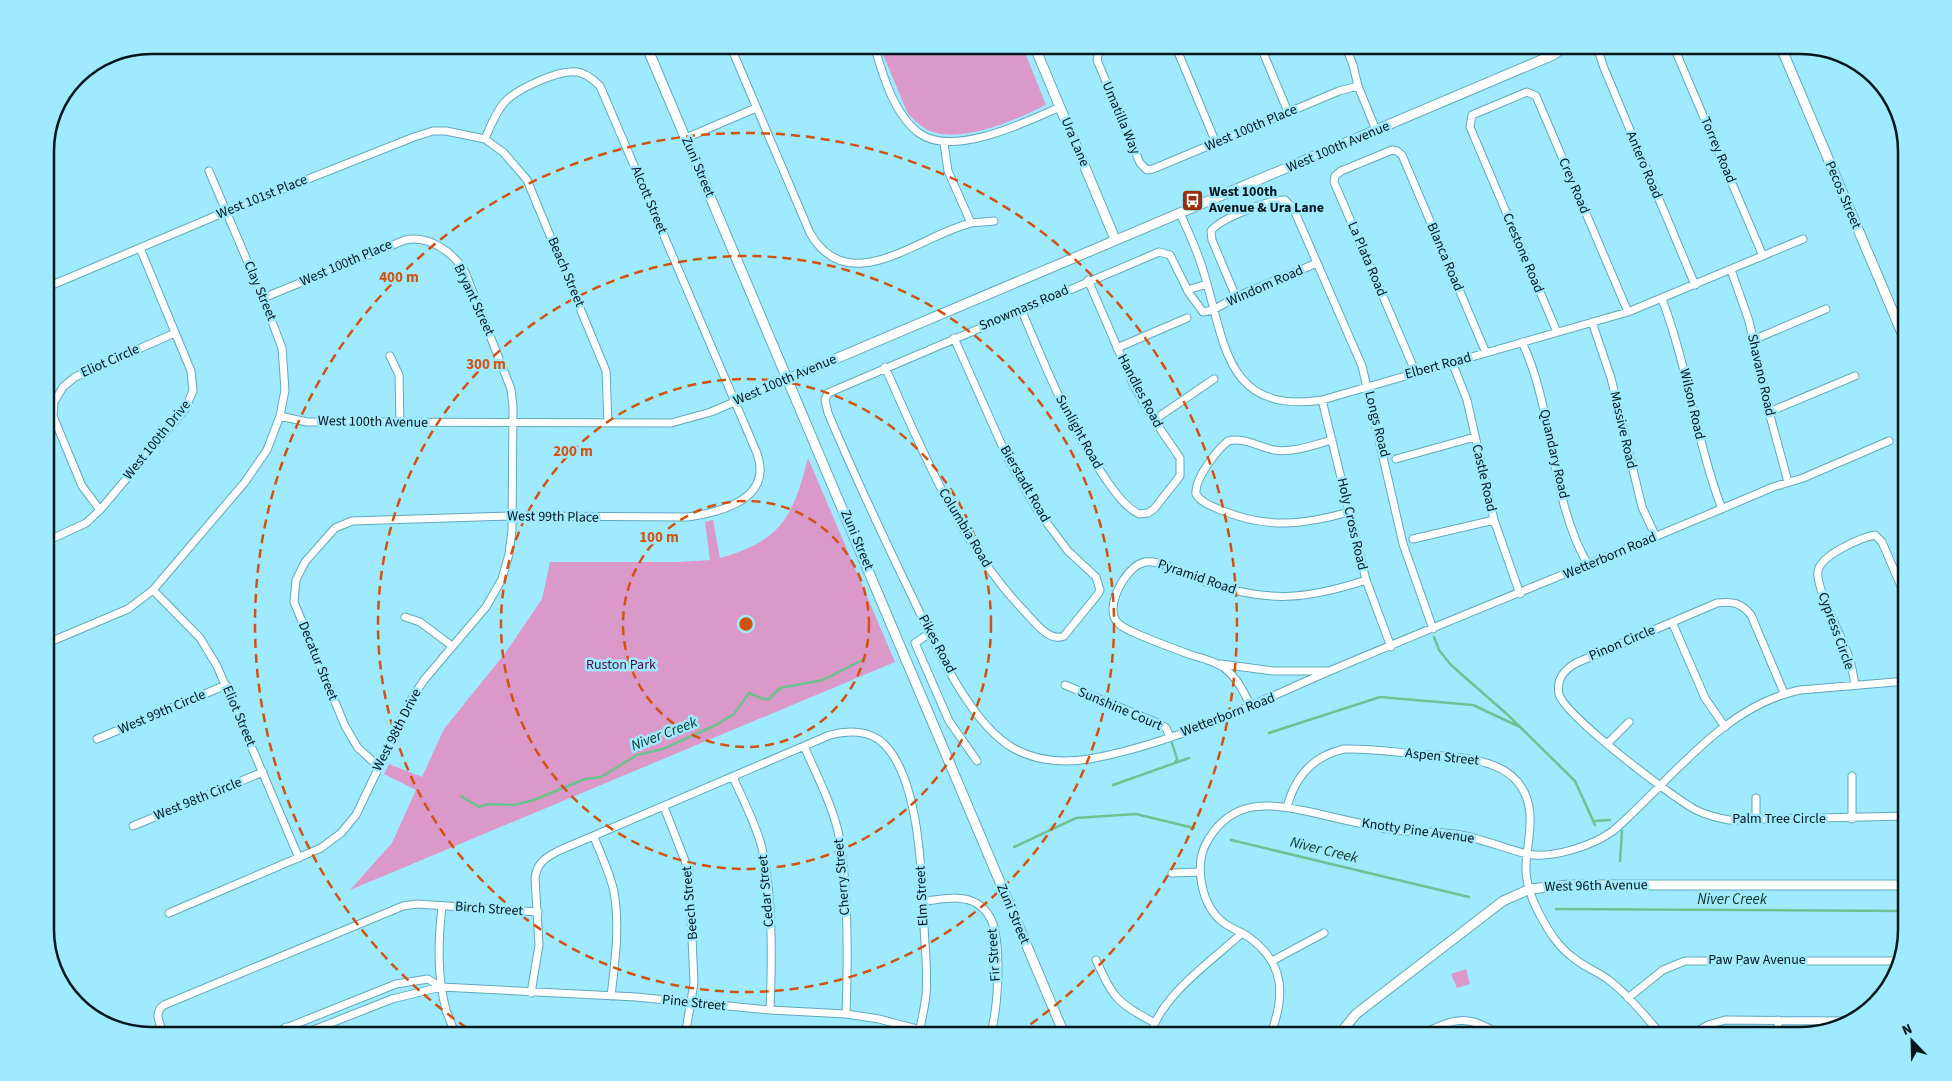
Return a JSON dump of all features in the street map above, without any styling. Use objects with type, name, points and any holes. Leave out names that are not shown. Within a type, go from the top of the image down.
[{"type":"street","name":"Zuni Street","points":[[650,54],[1061,1027]]},
{"type":"street","points":[[734,54],[810,232],[824,250],[843,262],[863,264],[879,261],[971,223],[994,221]]},
{"type":"street","points":[[878,54],[902,115],[920,134],[944,143],[993,133],[1060,107]]},
{"type":"street","name":"Ura Lane","points":[[1038,54],[1116,239]]},
{"type":"street","name":"Umatilla Way","points":[[1098,54],[1097,60],[1140,163],[1145,170]]},
{"type":"street","points":[[1179,54],[1216,143]]},
{"type":"street","points":[[1264,54],[1288,112]]},
{"type":"street","points":[[1349,54],[1358,86],[1376,130]]},
{"type":"street","name":"West 100th Avenue","points":[[280,416],[307,422],[512,425],[671,423],[695,418],[1554,54]]},
{"type":"street","name":"Antero Road","points":[[1599,54],[1696,285]]},
{"type":"street","name":"Torrey Road","points":[[1677,54],[1763,256]]},
{"type":"street","name":"Pecos Street","points":[[1784,54],[1898,324]]},
{"type":"street","name":"Alcott Street","points":[[485,139],[502,104],[524,89],[557,75],[574,72],[585,74],[600,86],[756,451]]},
{"type":"street","name":"West 100th Place","points":[[1145,170],[1153,170],[1288,112],[1358,86]]},
{"type":"street","name":"Crey Road","points":[[1489,174],[1469,123],[1472,115],[1527,92],[1536,96],[1628,312]]},
{"type":"street","points":[[686,138],[756,108]]},
{"type":"street","name":"West 101st Place","points":[[54,284],[225,212],[425,133],[446,131],[485,139]]},
{"type":"street","name":"Beach Street","points":[[485,139],[504,152],[527,180],[606,371],[608,423]]},
{"type":"street","points":[[944,143],[948,171],[971,223]]},
{"type":"street","name":"Blanca Road","points":[[1364,162],[1395,150],[1402,155],[1486,353]]},
{"type":"street","name":"La Plata Road","points":[[1364,162],[1341,171],[1336,176],[1334,182],[1415,371]]},
{"type":"street","name":"Clay Street","points":[[209,171],[263,298],[284,356],[285,390],[280,416]]},
{"type":"street","name":"Crestone Road","points":[[1489,174],[1557,332]]},
{"type":"street","name":"Longs Road","points":[[1236,297],[1212,240],[1211,235],[1214,227],[1279,199],[1289,202],[1322,272],[1362,366],[1403,544],[1433,629]]},
{"type":"street","name":"Elbert Road","points":[[1180,213],[1207,284],[1224,347],[1234,369],[1244,382],[1261,394],[1279,399],[1306,402],[1322,400],[1415,371],[1486,353],[1628,312],[1802,239]]},
{"type":"street","name":"West 100th Place","points":[[263,298],[395,242],[410,239],[430,242]]},
{"type":"street","name":"Bryant Street","points":[[430,242],[456,260],[465,272],[508,379],[512,398],[512,425]]},
{"type":"street","name":"West 100th Drive","points":[[54,538],[86,523],[100,510],[190,400],[193,392],[191,371],[140,248]]},
{"type":"street","name":"Snowmass Road","points":[[826,397],[832,391],[1088,280],[1163,252],[1170,255],[1187,290],[1203,312],[1213,310]]},
{"type":"street","name":"Windom Road","points":[[1213,310],[1236,297],[1317,263]]},
{"type":"street","name":"Shavano Road","points":[[1731,270],[1753,340],[1769,412],[1788,482]]},
{"type":"street","name":"Handles Road","points":[[1088,280],[1134,386],[1180,458],[1182,464],[1180,476],[1165,497]]},
{"type":"street","points":[[1187,290],[1207,284]]},
{"type":"street","name":"Wilson Road","points":[[1662,298],[1681,354],[1708,474],[1722,509]]},
{"type":"street","name":"Sunlight Road","points":[[1021,309],[1067,414],[1084,445],[1123,503],[1143,515],[1154,509],[1165,497]]},
{"type":"street","points":[[1753,340],[1826,309]]},
{"type":"street","points":[[1117,348],[1187,318]]},
{"type":"street","name":"Massive Road","points":[[1592,322],[1611,378],[1642,507],[1656,537]]},
{"type":"street","name":"Eliot Circle","points":[[54,402],[63,387],[75,377],[175,332]]},
{"type":"street","name":"Bierstadt Road","points":[[954,338],[1008,459],[1038,511],[1068,551],[1099,582],[1100,590],[1082,615]]},
{"type":"street","name":"Quandary Road","points":[[1522,342],[1539,390],[1567,512],[1588,565]]},
{"type":"street","points":[[390,356],[399,374],[400,423]]},
{"type":"street","name":"Castle Road","points":[[1452,362],[1467,400],[1494,520],[1520,594]]},
{"type":"street","name":"Columbia Road","points":[[885,368],[954,515],[1004,588],[1040,628],[1052,636],[1060,637],[1068,633],[1082,615]]},
{"type":"street","points":[[1769,412],[1855,376]]},
{"type":"street","points":[[1154,420],[1214,379]]},
{"type":"street","name":"Pikes Road","points":[[826,397],[828,413],[861,492],[930,632],[980,718],[998,738],[1011,747],[1039,758],[1060,761],[1090,758],[1150,743]]},
{"type":"street","name":"Holy Cross Road","points":[[1322,400],[1366,580],[1391,647]]},
{"type":"street","points":[[54,639],[128,609],[153,590],[245,482],[267,450],[280,416]]},
{"type":"street","name":"Eliot Circle","points":[[54,418],[82,486],[100,510]]},
{"type":"street","name":"West 98th Drive","points":[[169,913],[298,858],[332,841],[348,825],[364,800],[378,766],[412,698],[452,646],[486,608],[497,589],[509,554],[512,516],[512,425]]},
{"type":"street","points":[[1396,459],[1475,437]]},
{"type":"street","points":[[1332,440],[1286,450],[1233,440],[1220,448],[1198,482],[1195,491],[1199,499],[1233,515],[1277,524],[1312,522],[1349,512]]},
{"type":"street","name":"Wetterborn Road","points":[[1150,743],[1251,707],[1332,671],[1889,441]]},
{"type":"street","name":"West 99th Place","points":[[316,549],[335,528],[359,519],[512,516],[657,518],[688,517],[715,512],[742,500],[756,486],[760,473],[760,463],[756,451]]},
{"type":"street","points":[[1413,539],[1494,520]]},
{"type":"street","name":"Cypress Circle","points":[[1855,685],[1849,657],[1819,585],[1818,570],[1821,563],[1834,552],[1875,535],[1882,542],[1898,579]]},
{"type":"street","name":"Decatur Street","points":[[316,549],[305,562],[296,580],[296,610],[344,726],[358,748],[378,766]]},
{"type":"street","name":"Pyramid Road","points":[[1251,707],[1236,680],[1218,664],[1149,640],[1119,625],[1113,614],[1114,602],[1130,570],[1140,564],[1152,562],[1226,588],[1272,597],[1312,596],[1366,580]]},
{"type":"street","name":"Eliot Street","points":[[153,590],[200,638],[226,685],[298,858]]},
{"type":"street","name":"Pinon Circle","points":[[1661,785],[1608,743],[1564,703],[1558,687],[1560,676],[1576,663],[1717,603],[1727,601],[1741,605],[1751,615],[1784,693]]},
{"type":"street","points":[[405,617],[420,622],[452,646]]},
{"type":"street","points":[[1672,622],[1705,698],[1725,727]]},
{"type":"street","points":[[930,632],[915,643],[949,721],[977,762]]},
{"type":"street","name":"Wetterborn Road","points":[[1218,664],[1273,671],[1332,671]]},
{"type":"street","name":"Knotty Pine Avenue","points":[[1273,1027],[1280,1001],[1278,978],[1272,962],[1263,950],[1242,933],[1224,923],[1211,907],[1202,885],[1200,872],[1202,854],[1208,840],[1226,819],[1249,807],[1270,804],[1390,829],[1454,834],[1527,854],[1569,850],[1595,842],[1622,823],[1725,727],[1750,708],[1784,693],[1898,682]]},
{"type":"street","name":"West 99th Circle","points":[[97,739],[226,685]]},
{"type":"street","name":"Sunshine Court","points":[[1065,685],[1160,724],[1166,728],[1170,737]]},
{"type":"street","points":[[1608,743],[1628,722]]},
{"type":"street","name":"Birch Street","points":[[162,1027],[158,1016],[160,1008],[164,1005],[403,906],[442,906],[538,912],[535,878],[540,864],[558,851],[841,732],[865,733],[883,743],[898,766]]},
{"type":"street","name":"Cherry Street","points":[[804,746],[826,797],[840,844],[848,974],[846,1014]]},
{"type":"street","name":"Aspen Street","points":[[1286,807],[1293,788],[1307,768],[1336,751],[1353,749],[1475,760],[1497,766],[1508,772],[1521,788],[1530,814],[1526,869],[1533,901],[1543,920],[1564,950],[1575,960],[1611,981],[1654,1027]]},
{"type":"street","name":"Elm Street","points":[[898,766],[916,823],[923,901],[926,978],[920,1027]]},
{"type":"street","name":"West 98th Circle","points":[[133,826],[262,772]]},
{"type":"street","points":[[1852,776],[1852,819]]},
{"type":"street","name":"Cedar Street","points":[[733,777],[757,832],[765,864],[771,963],[770,1010]]},
{"type":"street","name":"Palm Tree Circle","points":[[1661,785],[1685,804],[1709,816],[1729,820],[1852,819],[1898,816]]},
{"type":"street","points":[[1756,798],[1756,819]]},
{"type":"street","name":"Beech Street","points":[[664,806],[689,871],[694,954],[692,1004],[687,1027]]},
{"type":"street","points":[[594,837],[610,878],[616,908],[617,943],[611,996]]},
{"type":"street","points":[[1172,873],[1200,872]]},
{"type":"street","name":"West 96th Avenue","points":[[1345,1027],[1356,1014],[1487,912],[1512,895],[1530,889],[1570,885],[1898,885]]},
{"type":"street","name":"Fir Street","points":[[923,901],[958,898],[970,900],[984,909],[994,926],[996,1000],[992,1027]]},
{"type":"street","points":[[442,906],[438,939],[441,987],[447,1014],[452,1027]]},
{"type":"street","points":[[531,993],[539,945],[538,912]]},
{"type":"street","points":[[1153,1027],[1172,997],[1242,933]]},
{"type":"street","points":[[1272,962],[1324,934]]},
{"type":"street","points":[[1096,960],[1111,993],[1118,1000],[1154,1023]]},
{"type":"street","name":"Paw Paw Avenue","points":[[1628,998],[1663,970],[1685,961],[1893,961]]},
{"type":"street","name":"Pine Street","points":[[286,1027],[355,998],[396,984],[428,979],[441,987]]},
{"type":"street","name":"Pine Street","points":[[319,1027],[400,996],[441,987],[611,996],[770,1010],[846,1014],[910,1027]]},
{"type":"street","points":[[355,998],[360,1010]]},
{"type":"street","points":[[1436,1027],[1459,1019],[1479,1023],[1486,1027]]},
{"type":"street","points":[[1705,1027],[1725,1020],[1836,1021]]},
{"type":"street","points":[[1778,1020],[1778,1027]]},
{"type":"green space","points":[[883,54],[1026,54],[1046,105],[993,127],[963,134],[949,135],[928,130],[908,114]]},
{"type":"green space","name":"Ruston Park","points":[[808,458],[895,662],[350,890],[392,843],[416,790],[384,774],[389,764],[422,777],[444,729],[506,652],[542,599],[550,562],[679,562],[710,560],[705,522],[713,520],[720,558],[741,551],[757,544],[781,524],[790,511]]},
{"type":"green space","points":[[1466,969],[1470,984],[1457,988],[1451,974]]},
{"type":"waterway","points":[[1434,637],[1439,650],[1451,665],[1509,716],[1575,781],[1595,825]]},
{"type":"waterway","name":"Niver Creek","points":[[461,796],[479,807],[488,804],[514,805],[534,800],[585,779],[601,777],[637,755],[663,749],[716,725],[734,714],[749,693],[763,699],[769,699],[780,688],[823,680],[862,660]]},
{"type":"waterway","points":[[1269,733],[1380,697],[1473,705],[1520,727]]},
{"type":"waterway","points":[[1172,743],[1177,759],[1175,763]]},
{"type":"waterway","points":[[1113,785],[1189,758]]},
{"type":"waterway","name":"Niver Creek","points":[[1014,847],[1076,818],[1136,814],[1194,828]]},
{"type":"waterway","points":[[1593,821],[1610,820]]},
{"type":"waterway","points":[[1620,861],[1622,831]]},
{"type":"waterway","name":"Niver Creek","points":[[1231,840],[1469,897]]},
{"type":"waterway","name":"Niver Creek","points":[[1556,909],[1898,911]]},
{"type":"place","name":"West 100th Avenue & Ura Lane","points":[[1193,200]]}]
